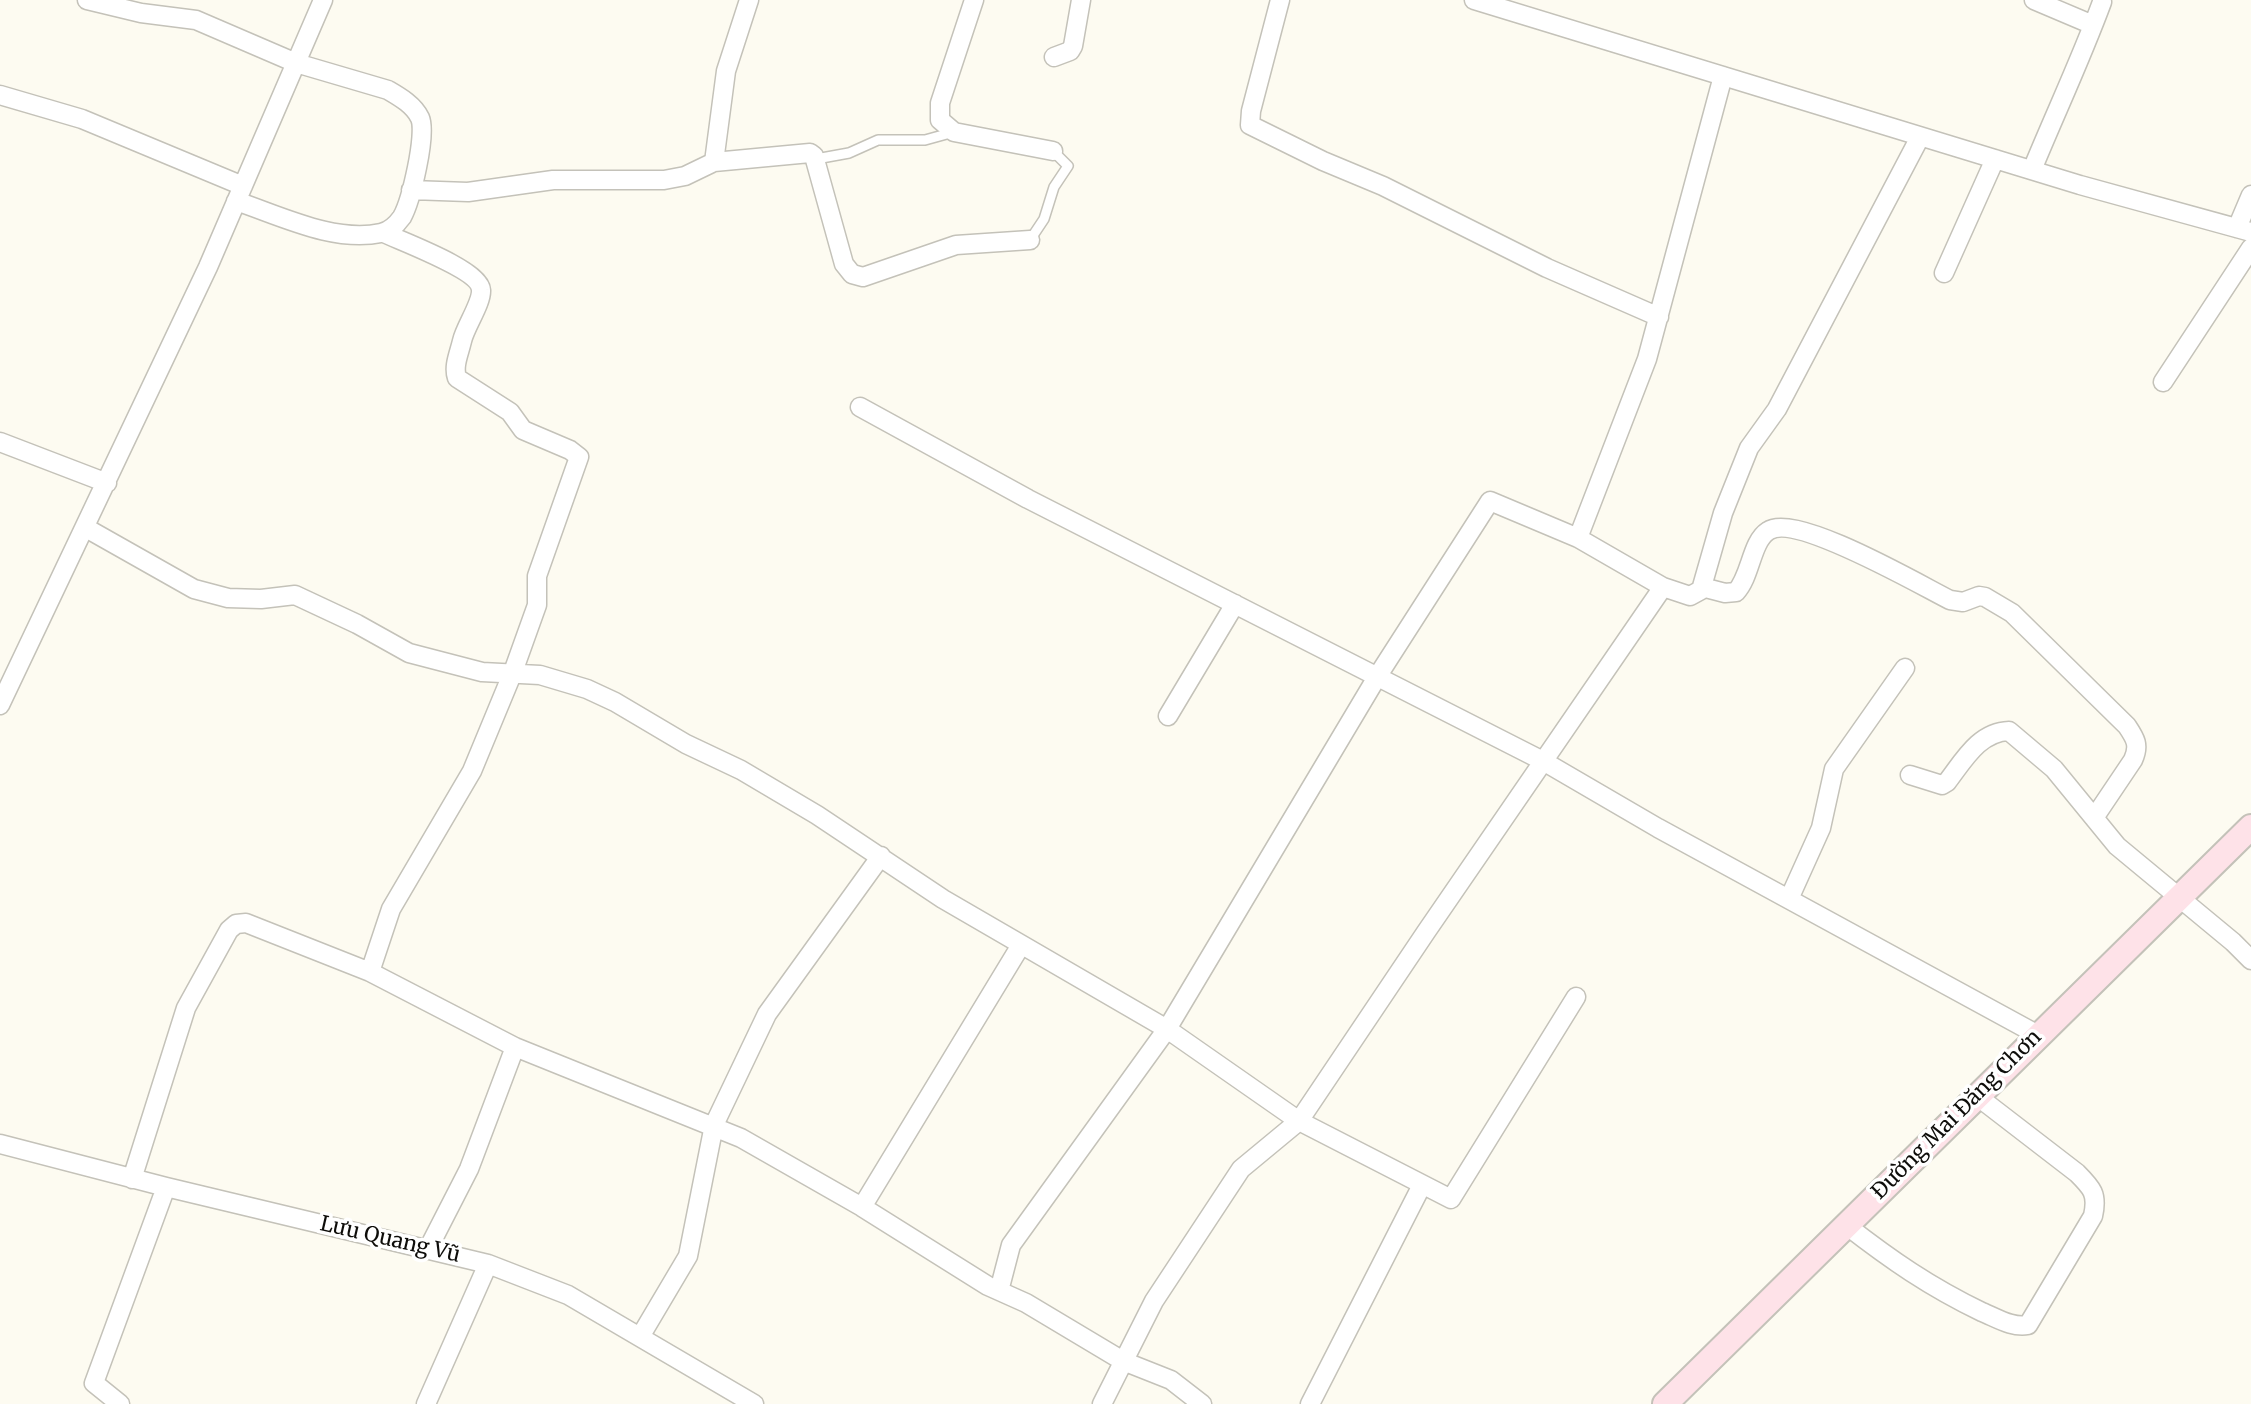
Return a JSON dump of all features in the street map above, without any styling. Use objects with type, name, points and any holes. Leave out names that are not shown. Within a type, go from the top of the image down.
[{"type":"main road","name":"Đường Mai Đăng Chơn","points":[[1673,1401],[1846,1225],[2251,827]]},
{"type":"street","points":[[0,95],[82,119],[319,229],[354,235],[384,233],[393,228],[404,214],[422,134],[421,119],[413,108],[388,90],[296,63],[196,20],[141,13],[87,0]]},
{"type":"street","points":[[0,705],[86,528],[240,194],[323,0]]},
{"type":"street","points":[[714,162],[726,71],[749,0]]},
{"type":"street","points":[[974,0],[940,103],[940,121],[954,132],[1053,151]]},
{"type":"street","points":[[1054,57],[1070,51],[1073,46],[1081,0]]},
{"type":"street","points":[[1280,0],[1251,111],[1250,125],[1323,161],[1383,186],[1548,268],[1659,317]]},
{"type":"street","points":[[2034,0],[2094,25]]},
{"type":"street","points":[[1484,2],[2080,186],[2244,230],[2251,195]]},
{"type":"street","points":[[2032,170],[2102,2]]},
{"type":"street","points":[[1578,538],[1647,359],[1723,76]]},
{"type":"street","points":[[999,1291],[1012,1245],[1167,1029],[1377,677],[1490,501],[1578,538],[1663,587],[1690,596],[1701,590],[1723,513],[1749,448],[1777,409],[1920,136]]},
{"type":"street","points":[[411,190],[468,192],[553,180],[664,180],[685,176],[714,162],[810,153],[816,159],[844,264],[857,276],[863,277],[956,245],[1030,240]]},
{"type":"street","points":[[1944,273],[1995,159]]},
{"type":"street","points":[[370,972],[391,909],[472,771],[513,672],[537,605],[537,576],[579,457],[570,450],[523,430],[510,412],[457,379],[455,370],[464,333],[481,293],[478,280],[459,266],[384,233]]},
{"type":"street","points":[[2164,382],[2251,248]]},
{"type":"street","points":[[860,407],[1028,499],[1543,761],[1658,828],[2038,1035]]},
{"type":"street","points":[[0,442],[107,483]]},
{"type":"street","points":[[86,528],[194,589],[228,598],[261,599],[295,595],[357,624],[409,653],[482,671],[540,675],[568,682],[615,702],[686,744],[741,770],[817,815],[943,899],[1167,1029],[1299,1121],[1451,1199],[1576,997]]},
{"type":"street","points":[[1702,587],[1725,593],[1736,592],[1745,579],[1760,540],[1768,531],[1776,528],[1830,540],[1950,600],[1963,602],[1979,596],[1994,602],[2012,613],[2127,726],[2135,738],[2137,752],[2133,760],[2094,818]]},
{"type":"street","points":[[1102,1404],[1154,1301],[1241,1169],[1299,1121],[1663,587]]},
{"type":"street","points":[[1168,716],[1235,604]]},
{"type":"street","points":[[1789,899],[1821,828],[1834,769],[1905,668]]},
{"type":"street","points":[[1910,775],[1942,785],[1986,737],[2009,731],[2054,769],[2117,846],[2251,960]]},
{"type":"street","points":[[640,1337],[688,1256],[713,1125],[767,1014],[881,856]]},
{"type":"street","points":[[132,1179],[182,1019],[229,930],[236,924],[246,923],[370,972],[515,1047],[713,1125],[782,1160],[999,1291],[1026,1303],[1123,1361],[1171,1380],[1202,1404]]},
{"type":"street","points":[[862,1207],[1021,945]]},
{"type":"street","points":[[428,1249],[468,1169],[515,1047]]},
{"type":"street","points":[[1846,1225],[1894,1262],[1940,1292],[2001,1321],[2020,1326],[2028,1325],[2092,1216],[2095,1196],[2077,1173],[1977,1096]]},
{"type":"street","name":"Lưu Quang Vũ","points":[[0,1144],[132,1179],[488,1264],[568,1295],[754,1404]]},
{"type":"street","points":[[1315,1402],[1422,1185]]},
{"type":"street","points":[[120,1404],[94,1383],[166,1187]]},
{"type":"street","points":[[426,1404],[488,1264]]},
{"type":"lane","points":[[816,159],[849,153],[877,140],[925,140],[954,132]]},
{"type":"lane","points":[[1030,240],[1044,219],[1054,187],[1068,166],[1053,151]]}]
